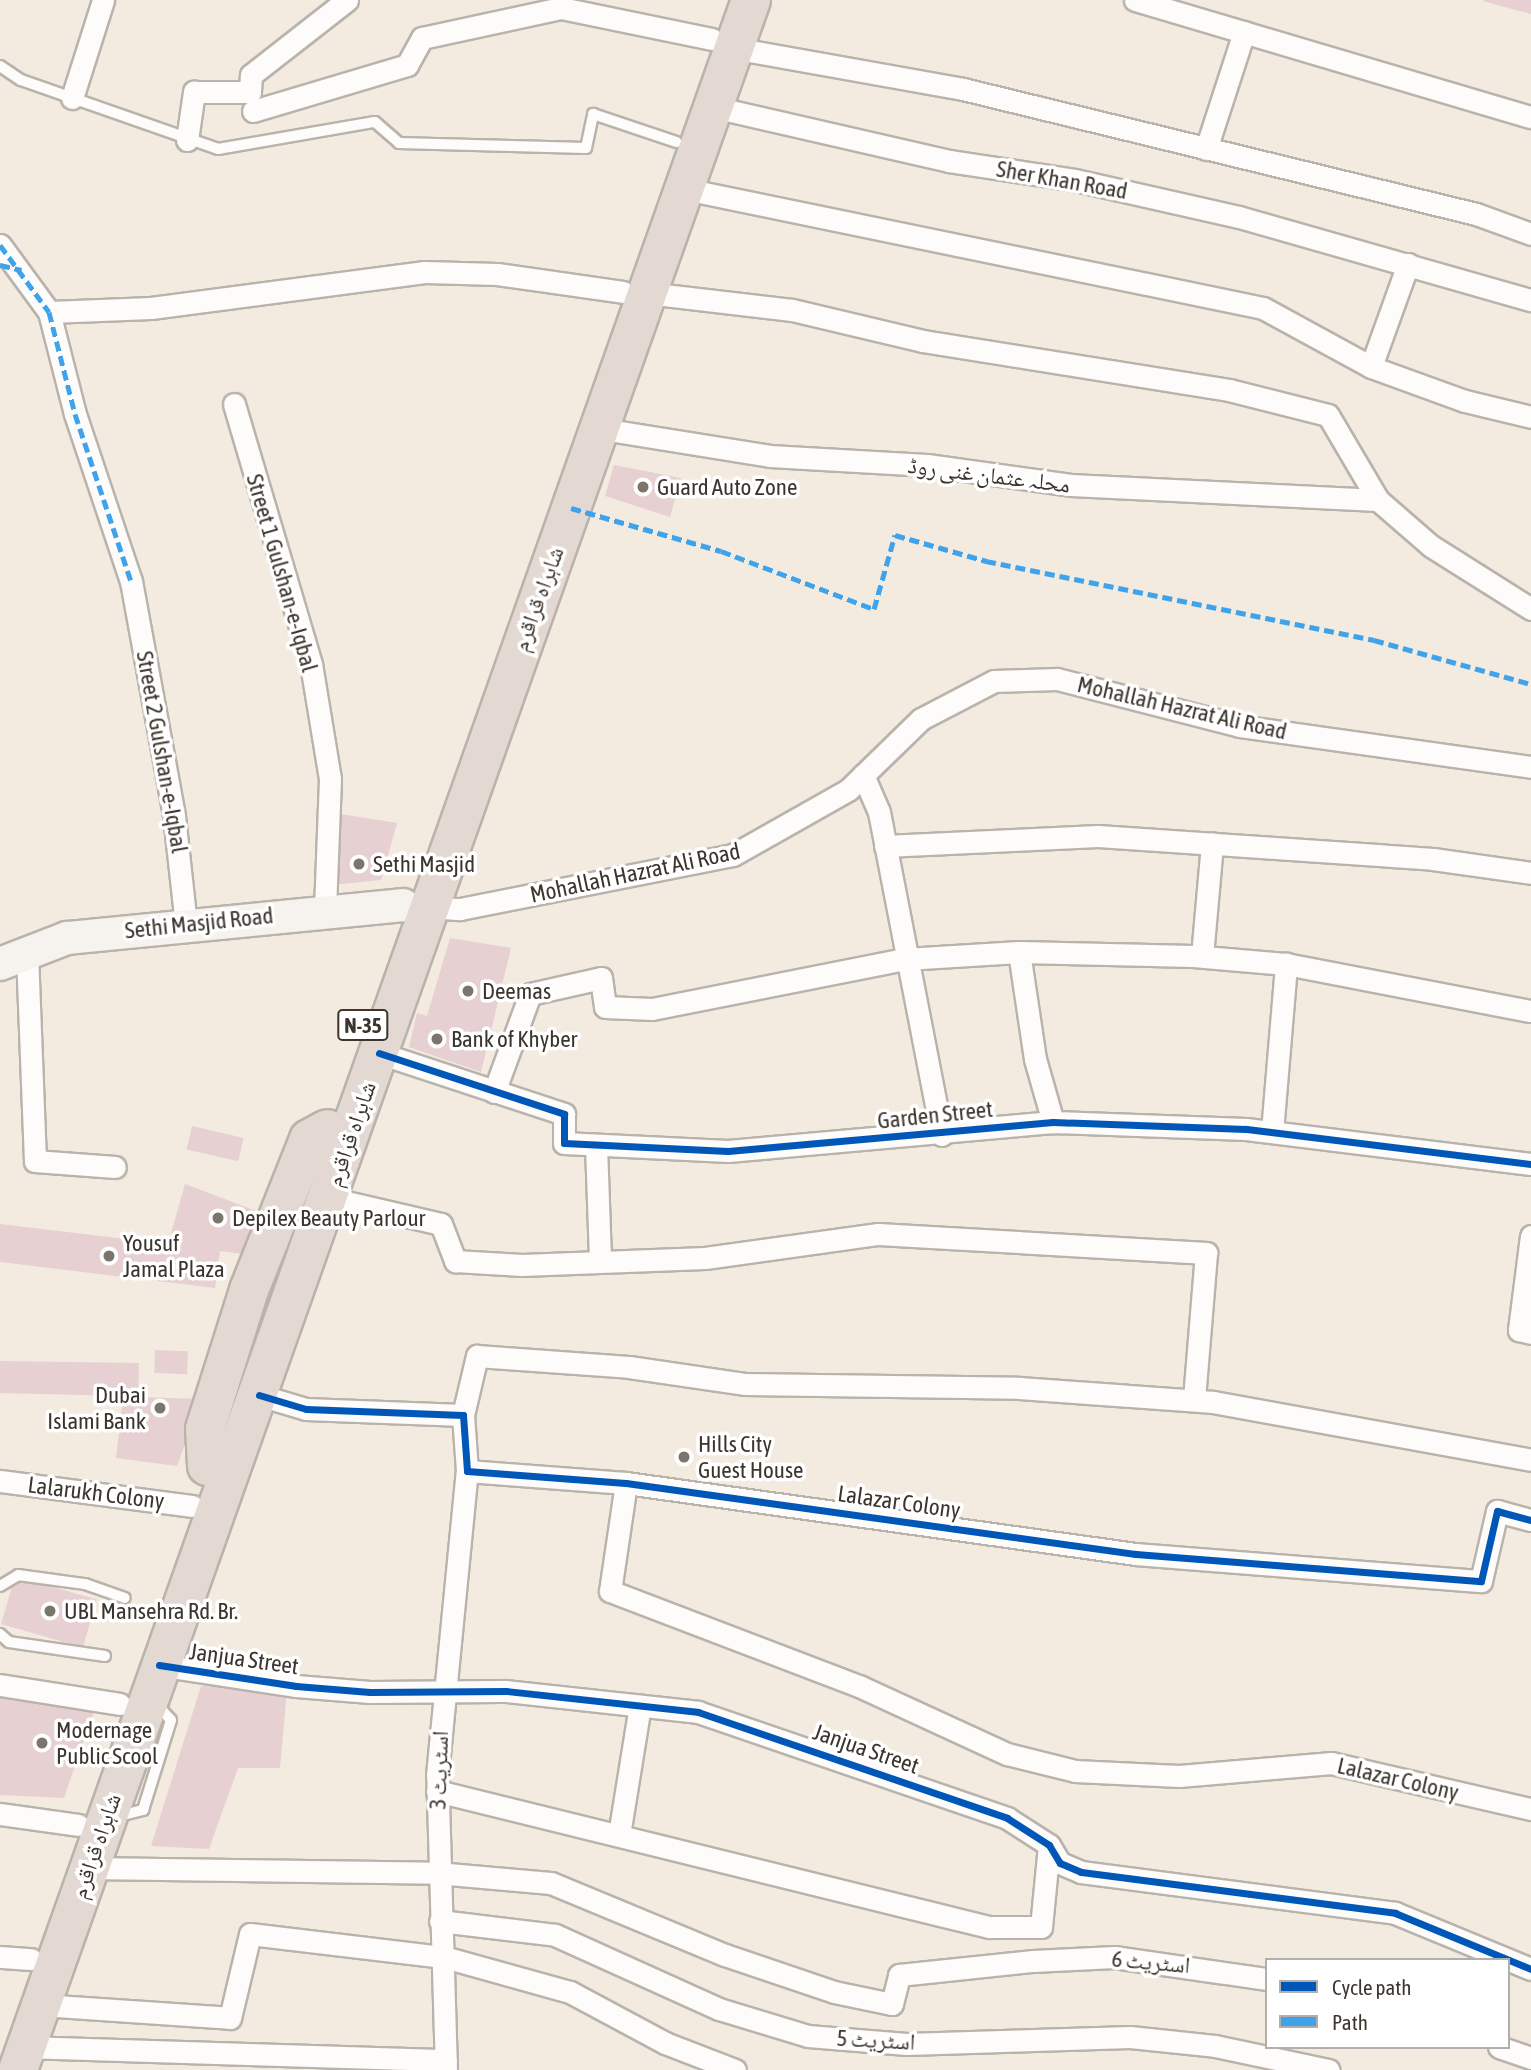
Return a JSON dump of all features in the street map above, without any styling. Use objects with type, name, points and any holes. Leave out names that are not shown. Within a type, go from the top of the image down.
[{"type":"highway","name":"شاہراہ قراقرم","points":[[15,2056],[41,2005],[88,1868],[90,1826],[120,1704],[207,1466],[284,1291],[329,1198],[379,1053],[416,906],[635,293],[685,189],[714,107],[726,0]]},
{"type":"highway","name":"شاہراہ قراقرم","points":[[15,2056],[16,1958],[90,1826],[155,1673],[259,1395],[328,1129],[602,429],[676,142],[723,43],[751,0]]},
{"type":"highway","points":[[207,1466],[205,1429],[249,1290],[309,1139],[328,1129]]},
{"type":"street","points":[[72,99],[103,0]]},
{"type":"street","points":[[187,140],[194,92],[250,92],[251,75],[347,0]]},
{"type":"street","points":[[1135,0],[1531,117]]},
{"type":"street","points":[[253,111],[407,65],[422,38],[561,8],[723,43],[962,89],[1476,214],[1531,234]]},
{"type":"street","points":[[1206,149],[1244,32]]},
{"type":"street","name":"Sher Khan Road","points":[[714,107],[949,161],[1075,180],[1408,264],[1531,300]]},
{"type":"street","points":[[685,189],[1263,308],[1371,367],[1465,401],[1531,417]]},
{"type":"street","name":"Street 2 Gulshan-e-Iqbal","points":[[0,245],[10,267],[49,312],[75,414],[131,581],[174,816],[186,924]]},
{"type":"street","points":[[1371,367],[1408,264]]},
{"type":"street","points":[[49,312],[151,308],[425,272],[497,274],[635,293],[792,310],[923,341],[1229,390],[1328,415],[1378,500],[1431,546],[1531,609]]},
{"type":"street","name":"Street 1 Gulshan-e-Iqbal","points":[[234,404],[311,664],[330,779],[325,910]]},
{"type":"street","name":"محلہ عثمان غنی روڈ","points":[[602,429],[770,456],[927,465],[1071,485],[1378,500]]},
{"type":"street","name":"Mohallah Hazrat Ali Road","points":[[416,906],[460,909],[733,855],[797,823],[863,775],[921,719],[968,690],[1029,679],[1091,686],[1240,726],[1531,767]]},
{"type":"street","points":[[863,775],[872,789],[885,846],[905,959],[942,1135]]},
{"type":"street","points":[[885,846],[1098,836],[1433,859],[1531,873]]},
{"type":"street","points":[[1202,956],[1212,843]]},
{"type":"street","name":"Sethi Masjid Road","points":[[13,958],[67,938],[325,910],[416,906]]},
{"type":"street","points":[[1020,952],[1035,1059],[1053,1122]]},
{"type":"street","points":[[494,1092],[530,994],[601,978],[605,1007],[652,1009],[905,959],[1020,952],[1202,956],[1286,964],[1531,1011]]},
{"type":"street","points":[[13,958],[35,1161],[115,1167]]},
{"type":"street","points":[[1272,1132],[1286,964]]},
{"type":"street","name":"Garden Street","points":[[379,1053],[565,1114],[564,1143],[728,1151],[942,1135],[1053,1122],[1272,1132],[1531,1164]]},
{"type":"street","points":[[596,1145],[600,1262]]},
{"type":"street","points":[[329,1198],[441,1224],[455,1261],[600,1262],[705,1258],[878,1234],[1206,1253],[1194,1400]]},
{"type":"street","points":[[1531,1236],[1519,1330],[1531,1333]]},
{"type":"street","points":[[467,1471],[463,1415],[477,1356],[629,1367],[746,1384],[1019,1388],[1194,1400],[1531,1460]]},
{"type":"street","points":[[259,1395],[306,1409],[463,1415]]},
{"type":"street","name":"Lalazar Colony","points":[[467,1471],[625,1483],[1136,1554],[1481,1581],[1497,1511],[1531,1520]]},
{"type":"street","name":"اسٹریٹ 3","points":[[446,2065],[444,1957],[437,1873],[438,1791],[443,1689],[462,1567],[467,1471]]},
{"type":"street","name":"Lalarukh Colony","points":[[0,1480],[192,1506]]},
{"type":"street","name":"Lalazar Colony","points":[[625,1483],[610,1591],[859,1686],[1007,1754],[1075,1771],[1179,1776],[1331,1763],[1531,1809]]},
{"type":"street","name":"Janjua Street","points":[[155,1673],[309,1687],[443,1689],[698,1713],[1007,1818],[1049,1846],[1060,1863],[1081,1872],[1395,1913],[1504,1958]]},
{"type":"street","points":[[0,1685],[120,1704]]},
{"type":"street","points":[[619,1835],[640,1706]]},
{"type":"street","points":[[438,1791],[989,1927],[1041,1927],[1049,1846]]},
{"type":"street","points":[[0,1814],[90,1826]]},
{"type":"street","points":[[88,1868],[437,1873]]},
{"type":"street","name":"اسٹریٹ 6","points":[[437,1873],[551,1883],[725,1955],[834,1992],[892,2004],[898,1975],[1033,1961],[1114,1957],[1265,1979]]},
{"type":"street","name":"اسٹریٹ 5","points":[[440,1921],[555,1935],[719,2009],[808,2036],[907,2044],[1130,2037],[1215,2046],[1329,2070]]},
{"type":"street","points":[[41,2005],[230,2018],[250,1934],[444,1957],[570,1992],[665,2043],[735,2070]]},
{"type":"street","name":"Janjua Street","points":[[1510,1960],[1531,1969]]},
{"type":"street","points":[[1505,2049],[1531,2058]]},
{"type":"street","points":[[15,2056],[446,2065]]},
{"type":"lane","points":[[0,66],[72,99],[218,149],[375,122],[399,143],[586,148],[593,114],[676,142]]},
{"type":"lane","points":[[0,1586],[18,1575],[85,1584],[125,1598]]},
{"type":"lane","points":[[0,1634],[9,1642],[105,1656]]},
{"type":"building","points":[[1483,0],[1531,0],[1531,14],[1483,1]]},
{"type":"building","name":"Guard Auto Zone","points":[[614,465],[681,478],[670,517],[605,496]]},
{"type":"building","name":"Sethi Masjid","points":[[334,813],[397,823],[381,880],[333,885]]},
{"type":"building","name":"Deemas","points":[[450,938],[511,948],[481,1072],[409,1047],[417,1013],[427,1016]]},
{"type":"building","points":[[192,1126],[244,1138],[238,1161],[187,1149]]},
{"type":"building","name":"Yousuf Jamal Plaza","points":[[185,1184],[261,1213],[249,1255],[220,1251],[215,1288],[0,1262],[0,1224],[168,1244]]},
{"type":"building","points":[[155,1350],[188,1351],[187,1374],[154,1373]]},
{"type":"building","points":[[0,1361],[139,1363],[138,1397],[202,1399],[177,1466],[116,1458],[123,1396],[0,1393]]},
{"type":"building","name":"UBL Mansehra Rd. Br.","points":[[15,1576],[97,1599],[83,1647],[1,1624]]},
{"type":"building","name":"Modernage Public Scool","points":[[0,1685],[101,1691],[64,1798],[0,1795]]},
{"type":"building","points":[[201,1686],[287,1690],[280,1768],[238,1768],[209,1849],[151,1846]]},
{"type":"marked path","points":[[0,245],[49,312],[75,414],[131,581]]},
{"type":"marked path","points":[[0,265],[21,270]]},
{"type":"marked path","points":[[571,508],[721,551],[874,609],[895,535],[986,561],[1374,640],[1531,684]]},
{"type":"cycle path","points":[[379,1053],[564,1114],[564,1143],[728,1151],[1053,1122],[1246,1129],[1531,1164]]},
{"type":"cycle path","points":[[259,1395],[306,1409],[463,1415],[467,1471],[626,1483],[1136,1554],[1481,1581],[1497,1511],[1531,1520]]},
{"type":"cycle path","points":[[159,1665],[296,1686],[370,1692],[506,1691],[698,1712],[1007,1818],[1049,1845],[1060,1863],[1081,1872],[1395,1913],[1504,1958]]},
{"type":"cycle path","points":[[1510,1960],[1531,1969]]},
{"type":"place","name":"Guard Auto Zone","points":[[643,487]]},
{"type":"place","name":"Sethi Masjid","points":[[359,864]]},
{"type":"place","name":"Deemas","points":[[468,991]]},
{"type":"place","name":"Bank of Khyber","points":[[437,1039]]},
{"type":"place","name":"Depilex Beauty Parlour","points":[[218,1218]]},
{"type":"place","name":"Yousuf Jamal Plaza","points":[[109,1256]]},
{"type":"place","name":"Dubai Islami Bank","points":[[160,1408]]},
{"type":"place","name":"Hills City Guest House","points":[[684,1457]]},
{"type":"place","name":"UBL Mansehra Rd. Br.","points":[[50,1611]]},
{"type":"place","name":"Modernage Public Scool","points":[[42,1743]]}]
